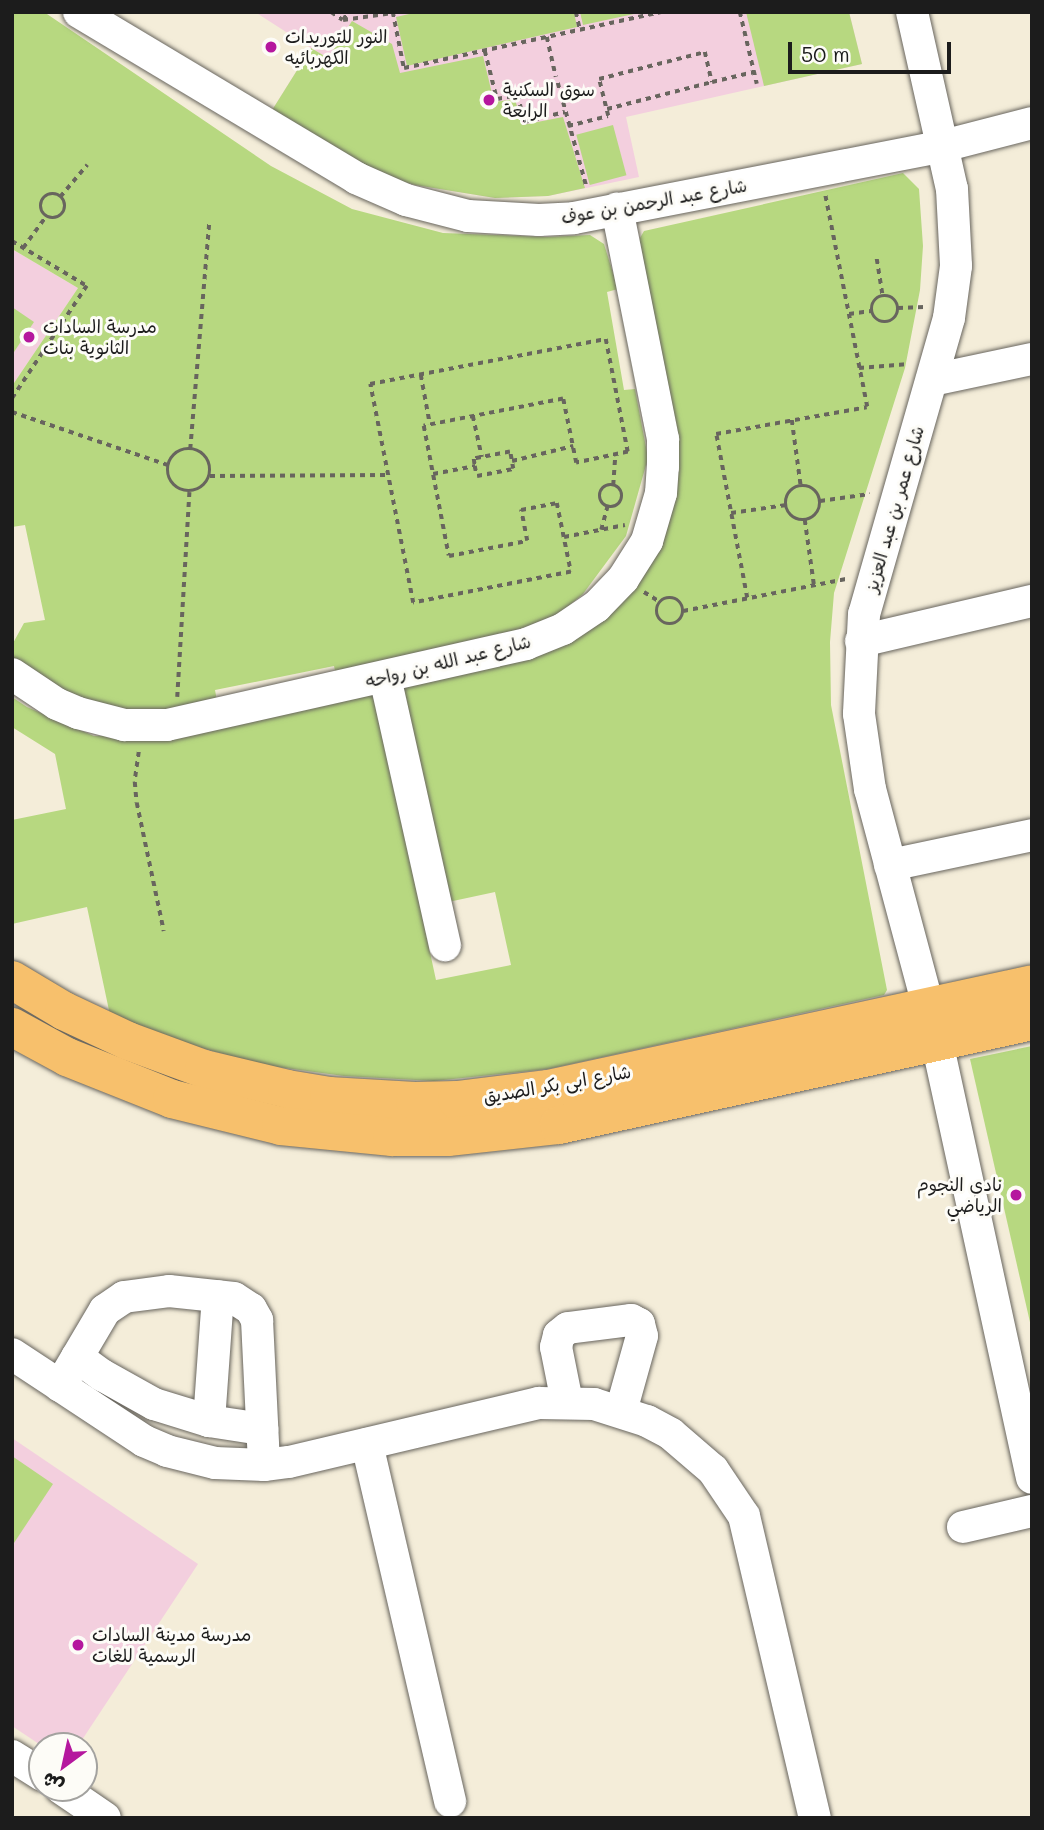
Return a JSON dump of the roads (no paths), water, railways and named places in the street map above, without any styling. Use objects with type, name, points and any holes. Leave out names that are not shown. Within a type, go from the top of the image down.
[{"type":"main road","name":"شارع ابى بكر الصديق","points":[[25,987],[128,1041],[204,1069],[287,1089],[383,1100],[457,1100],[504,1114],[559,1125],[932,1024],[1032,984]]},
{"type":"main road","points":[[15,1029],[25,987]]},
{"type":"main road","name":"شارع ابى بكر الصديق","points":[[932,1024],[1032,1021]]},
{"type":"main road","name":"شارع ابى بكر الصديق","points":[[15,1029],[118,1080],[226,1114],[281,1126],[370,1136],[448,1137],[504,1114]]},
{"type":"street","name":"شارع عبد الرحمن بن عوف","points":[[79,12],[344,171],[406,200],[468,215],[503,220],[575,218],[943,146],[1032,123]]},
{"type":"street","name":"شارع عمر بن عبد العزيز","points":[[912,12],[943,146],[955,214],[956,265],[949,318],[873,573],[861,641],[859,714],[863,752],[932,1024],[1032,1478]]},
{"type":"street","name":"شارع عبد الله بن رواحه","points":[[12,674],[57,704],[78,713],[113,722],[161,725],[526,644],[563,629],[596,607],[623,579],[646,541],[661,494],[663,439],[617,209]]},
{"type":"street","points":[[934,371],[1032,359]]},
{"type":"street","points":[[861,641],[1032,601]]},
{"type":"street","points":[[385,677],[444,945]]},
{"type":"street","points":[[890,865],[1032,835]]},
{"type":"street","points":[[60,1385],[105,1310],[124,1297],[169,1291],[218,1296],[243,1302],[257,1320],[264,1465]]},
{"type":"street","points":[[209,1422],[218,1296]]},
{"type":"street","points":[[567,1402],[556,1347],[559,1335],[568,1328],[631,1320],[639,1324],[642,1336],[621,1410]]},
{"type":"street","points":[[12,1354],[144,1441],[167,1451],[215,1463],[264,1465],[367,1444],[539,1403],[567,1402],[621,1410],[647,1420],[694,1450],[730,1492],[744,1516],[815,1818]]},
{"type":"street","points":[[77,1357],[136,1395],[209,1422],[262,1429]]},
{"type":"street","points":[[367,1444],[450,1801]]},
{"type":"street","points":[[963,1527],[1032,1511]]},
{"type":"street","points":[[12,1756],[28,1766]]},
{"type":"street","points":[[82,1802],[105,1818]]},
{"type":"place","name":"النور للتوريدات الكهربائيه","points":[[271,47]]},
{"type":"place","name":"سوق السكنية الرابعة","points":[[489,100]]},
{"type":"place","name":"مدرسة السادات الثانوية بنات","points":[[29,337]]},
{"type":"place","name":"نادي النجوم الرياضي","points":[[1016,1195]]},
{"type":"place","name":"مدرسة مدينة السادات الرسمية للغات","points":[[78,1645]]}]
